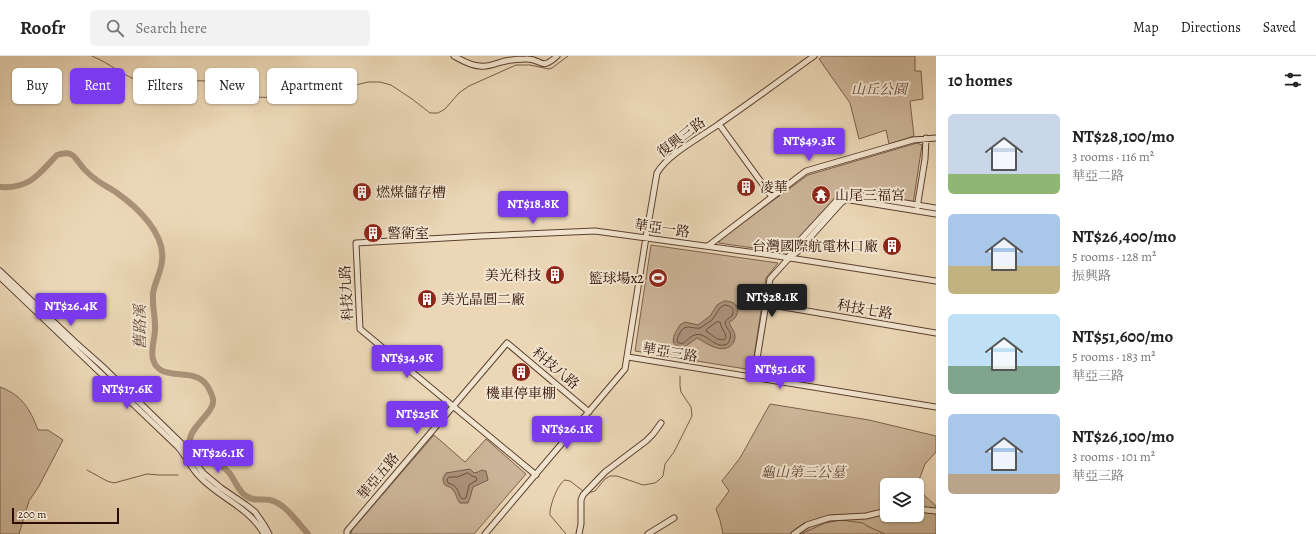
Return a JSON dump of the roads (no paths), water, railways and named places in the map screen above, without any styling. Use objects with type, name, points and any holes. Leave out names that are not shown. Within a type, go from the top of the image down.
[{"type":"street","points":[[454,56],[478,66],[489,66],[509,60],[529,58],[541,64],[546,64],[551,62],[557,56]]},
{"type":"street","name":"復興三路","points":[[628,357],[657,173],[660,168],[667,160],[814,56]]},
{"type":"street","points":[[719,124],[772,197]]},
{"type":"street","points":[[917,208],[925,159],[926,138]]},
{"type":"street","name":"華亞一路","points":[[356,243],[595,231],[708,246],[806,171],[914,140],[936,138]]},
{"type":"street","points":[[754,377],[770,279],[845,200],[917,208],[936,208]]},
{"type":"street","points":[[917,208],[936,214]]},
{"type":"street","name":"科技九路","points":[[356,243],[360,329],[536,475]]},
{"type":"street","points":[[708,246],[936,282]]},
{"type":"street","points":[[0,271],[178,447],[200,477],[218,493],[250,516],[259,525],[264,534]]},
{"type":"street","points":[[0,277],[182,444],[203,473],[254,512],[262,521],[269,534]]},
{"type":"street","name":"科技七路","points":[[766,304],[936,333]]},
{"type":"street","name":"華亞五路","points":[[347,534],[347,531],[507,343]]},
{"type":"street","name":"科技八路","points":[[507,343],[589,412]]},
{"type":"street","name":"華亞三路","points":[[485,534],[624,372],[628,357],[936,407]]},
{"type":"street","points":[[578,534],[581,524],[581,500],[583,494],[605,472],[646,441],[661,423]]},
{"type":"street","points":[[924,510],[936,511]]},
{"type":"street","points":[[794,534],[807,526],[829,518],[866,516],[880,513]]},
{"type":"street","points":[[648,534],[674,518]]},
{"type":"water","points":[[724,301],[729,301],[737,306],[738,309],[735,318],[729,322],[735,336],[731,346],[721,349],[697,338],[683,348],[675,345],[673,339],[680,325],[685,322],[698,325],[710,316],[717,305]]},
{"type":"water","points":[[470,469],[474,473],[482,470],[486,471],[488,480],[473,487],[468,503],[460,503],[451,488],[444,484],[443,478],[446,473]]},
{"type":"waterway","points":[[92,56],[141,82],[149,84],[165,84],[206,81],[223,85],[249,97],[307,97],[368,82],[380,82],[391,85],[430,113],[438,113],[445,109],[459,93],[469,86],[516,65],[530,65],[549,69],[568,56]]},
{"type":"waterway","name":"舊路溪","points":[[0,187],[19,186],[26,183],[39,174],[57,155],[68,153],[74,156],[92,176],[125,199],[141,214],[155,231],[162,251],[162,261],[153,293],[155,322],[152,351],[153,359],[156,366],[162,371],[199,378],[205,383],[213,399],[211,409],[191,435],[190,444],[195,458],[221,466],[229,472],[242,493],[249,498],[270,500],[281,505],[308,534]]},
{"type":"waterway","points":[[588,493],[595,491],[605,479],[610,476],[617,476],[643,485],[655,483],[663,476],[665,464],[674,452],[692,416],[691,407],[681,392],[680,376]]},
{"type":"waterway","points":[[87,470],[107,481],[114,483],[147,474],[178,475]]},
{"type":"waterway","points":[[566,534],[550,515],[554,496],[562,482],[565,480],[570,481],[583,491]]},
{"type":"waterway","points":[[801,534],[825,523],[841,520],[863,523],[885,534]]},
{"type":"place","name":"凌華","points":[[746,187]]},
{"type":"place","name":"燃煤儲存槽","points":[[362,192]]},
{"type":"place","name":"山尾三福宮","points":[[821,195]]},
{"type":"place","name":"警衛室","points":[[373,233]]},
{"type":"place","name":"台灣國際航電林口廠","points":[[892,246]]},
{"type":"place","name":"美光科技","points":[[555,275]]},
{"type":"place","name":"籃球場x2","points":[[658,278]]},
{"type":"place","name":"美光晶圓二廠","points":[[427,299]]},
{"type":"place","name":"機車停車棚","points":[[521,372]]},
{"type":"park label","name":"山丘公園","points":[[879,89]]},
{"type":"park label","name":"龜山第三公墓","points":[[803,472]]}]
